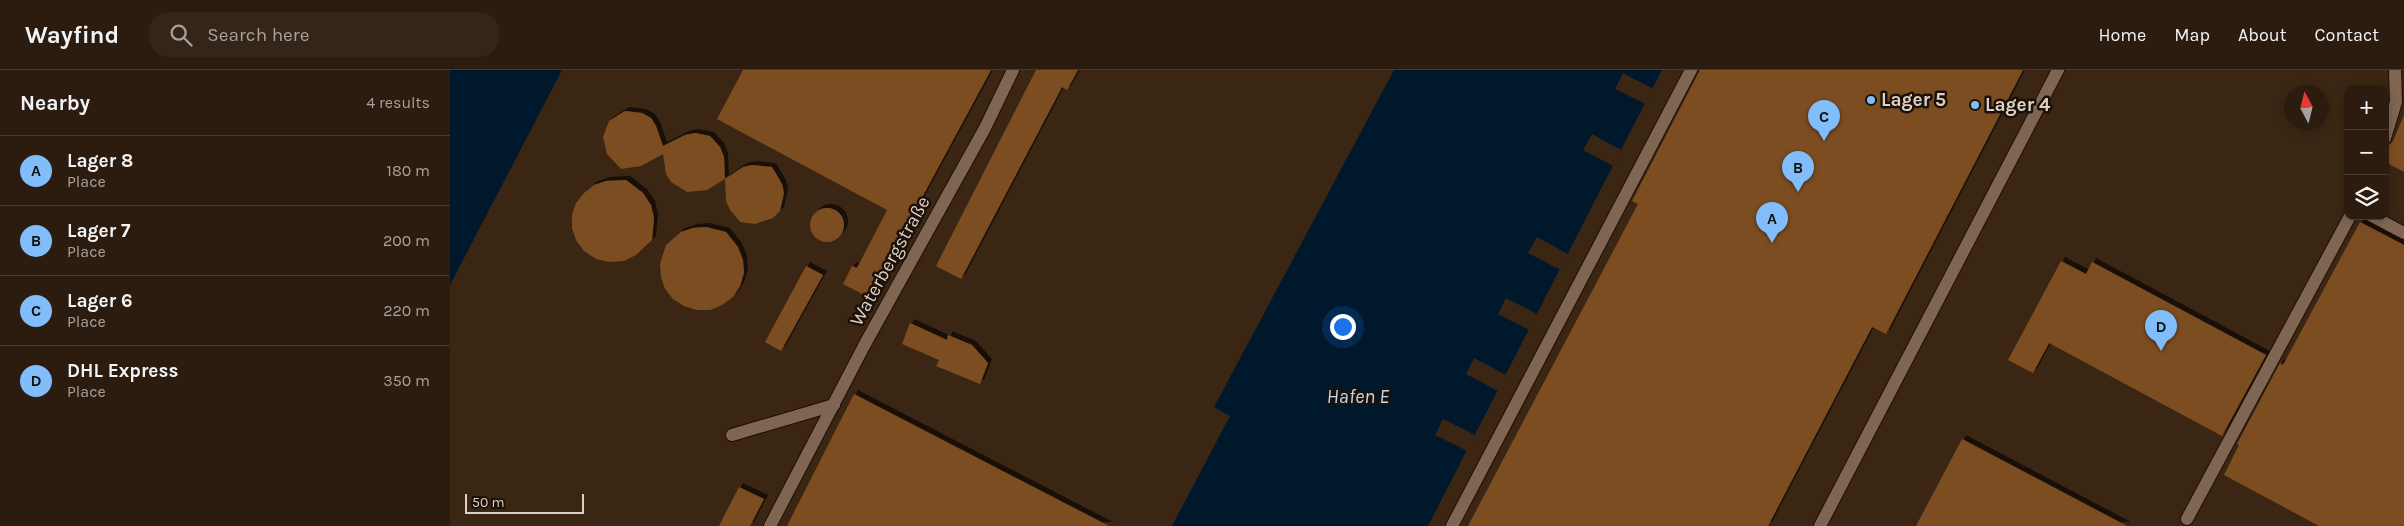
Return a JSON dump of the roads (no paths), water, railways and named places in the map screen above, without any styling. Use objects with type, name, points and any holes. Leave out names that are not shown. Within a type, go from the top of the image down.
[{"type":"street","name":"Waterbergstraße","points":[[770,526],[865,344],[985,128],[1014,70]]},
{"type":"street","points":[[1452,526],[1690,70]]},
{"type":"street","points":[[1820,526],[2058,70]]},
{"type":"street","points":[[2387,130],[2396,102],[2395,70]]},
{"type":"street","points":[[2187,520],[2348,220]]},
{"type":"street","points":[[2380,220],[2404,233]]},
{"type":"street","points":[[732,435],[834,405]]},
{"type":"water","points":[[450,70],[562,70],[450,285]]},
{"type":"water","name":"Hafen E","points":[[1394,70],[1662,70],[1428,526],[1172,526],[1230,416],[1214,407]]},
{"type":"place","name":"Lager 5","points":[[1871,100]]},
{"type":"place","name":"Lager 4","points":[[1975,105]]},
{"type":"place","name":"Lager 6","points":[[1824,141]]},
{"type":"place","name":"Lager 7","points":[[1798,192]]},
{"type":"place","name":"Lager 8","points":[[1772,243]]},
{"type":"place","name":"DHL Express","points":[[2161,351]]}]
